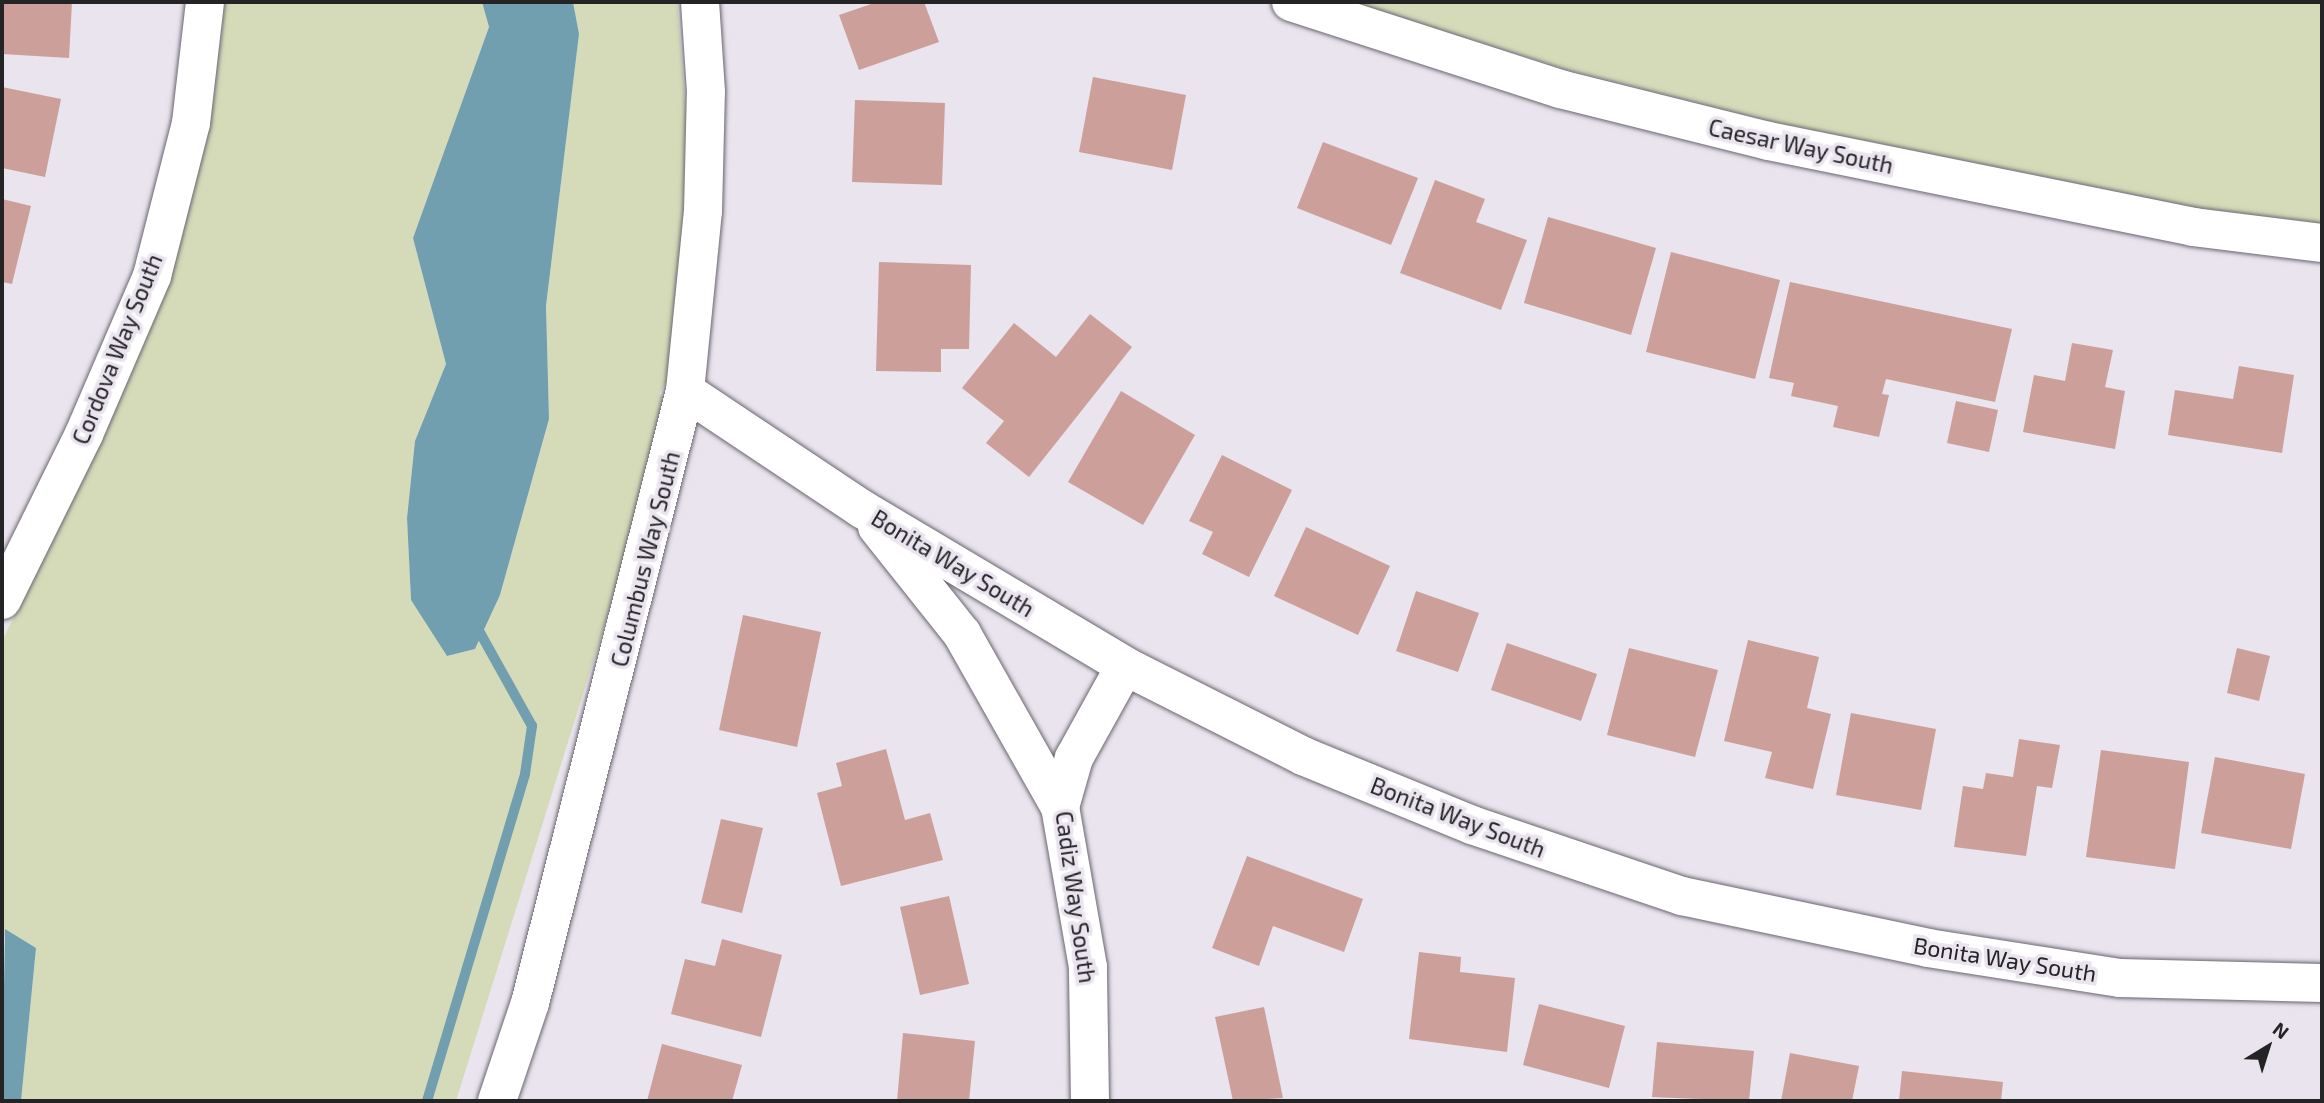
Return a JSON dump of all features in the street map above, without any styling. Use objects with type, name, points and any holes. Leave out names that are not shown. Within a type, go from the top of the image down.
[{"type":"street","name":"Cordova Way South","points":[[2,600],[84,435],[152,276],[191,123],[205,2]]},
{"type":"street","name":"Columbus Way South","points":[[497,1101],[530,1003],[685,391],[703,211],[706,92],[700,2]]},
{"type":"street","name":"Caesar Way South","points":[[1291,2],[1560,89],[1768,141],[2193,227],[2322,243]]},
{"type":"street","name":"Bonita Way South","points":[[685,391],[862,509],[1125,666],[1303,756],[1472,825],[1682,896],[1928,948],[2120,978],[2322,983]]},
{"type":"street","points":[[862,509],[962,634],[1060,807]]},
{"type":"street","name":"Cadiz Way South","points":[[1090,1101],[1088,967],[1060,807],[1074,758],[1125,666]]},
{"type":"green space","points":[[225,2],[482,2],[489,27],[413,238],[446,364],[415,441],[407,518],[411,600],[448,656],[475,649],[500,595],[549,420],[546,306],[579,34],[573,2],[677,2],[695,224],[667,381],[659,394],[664,397],[613,598],[456,1101],[21,1101],[36,948],[2,936],[2,641],[101,442],[210,123]]},
{"type":"green space","points":[[1353,2],[2322,2],[2322,223],[2198,208],[1774,122],[1568,70]]},
{"type":"water","points":[[482,2],[573,2],[579,34],[546,306],[549,419],[500,595],[475,649],[447,656],[411,600],[407,518],[415,441],[446,364],[413,238],[489,27]]},
{"type":"water","points":[[5,929],[36,948],[21,1101],[2,1101]]},
{"type":"building","points":[[2,2],[72,2],[69,58],[2,54]]},
{"type":"building","points":[[877,2],[924,2],[939,42],[859,70],[839,15]]},
{"type":"building","points":[[1093,77],[1186,95],[1172,170],[1079,152]]},
{"type":"building","points":[[2,87],[61,99],[45,177],[2,168]]},
{"type":"building","points":[[855,100],[945,103],[942,185],[852,182]]},
{"type":"building","points":[[1323,142],[1418,178],[1391,245],[1297,208]]},
{"type":"building","points":[[1435,180],[1485,199],[1476,222],[1527,240],[1501,310],[1400,273]]},
{"type":"building","points":[[2,199],[31,206],[12,284],[2,282]]},
{"type":"building","points":[[1548,217],[1656,248],[1631,335],[1524,303]]},
{"type":"building","points":[[1671,252],[1780,280],[1755,379],[1646,352]]},
{"type":"building","points":[[879,262],[971,265],[969,349],[941,349],[941,372],[876,371]]},
{"type":"building","points":[[1790,282],[2012,329],[1995,402],[1886,379],[1882,394],[1889,395],[1879,437],[1833,427],[1838,406],[1791,396],[1794,383],[1769,378]]},
{"type":"building","points":[[1090,314],[1132,347],[1029,477],[986,443],[1004,421],[962,388],[1014,323],[1056,357]]},
{"type":"building","points":[[2072,343],[2113,350],[2105,387],[2125,391],[2115,449],[2023,432],[2034,375],[2065,381]]},
{"type":"building","points":[[2239,366],[2294,375],[2282,453],[2168,435],[2175,390],[2233,399]]},
{"type":"building","points":[[1121,391],[1195,435],[1143,525],[1068,482]]},
{"type":"building","points":[[1956,401],[1998,410],[1989,452],[1947,443]]},
{"type":"building","points":[[1222,455],[1292,490],[1249,577],[1202,554],[1213,532],[1189,521]]},
{"type":"building","points":[[1306,527],[1390,566],[1358,635],[1274,596]]},
{"type":"building","points":[[1416,591],[1479,613],[1458,672],[1396,651]]},
{"type":"building","points":[[743,615],[821,632],[797,747],[719,730]]},
{"type":"building","points":[[1748,640],[1819,657],[1807,708],[1831,714],[1813,789],[1765,778],[1772,752],[1724,741]]},
{"type":"building","points":[[1507,643],[1597,674],[1581,721],[1491,690]]},
{"type":"building","points":[[1629,648],[1718,670],[1695,757],[1607,735]]},
{"type":"building","points":[[2237,648],[2270,656],[2259,701],[2227,693]]},
{"type":"building","points":[[1851,713],[1936,729],[1921,810],[1836,795]]},
{"type":"building","points":[[2019,739],[2060,745],[2052,788],[2037,786],[2026,856],[1954,847],[1963,786],[1983,789],[1986,773],[2013,777]]},
{"type":"building","points":[[886,749],[905,820],[930,813],[943,860],[841,886],[817,793],[842,786],[836,763]]},
{"type":"building","points":[[2101,750],[2189,762],[2175,869],[2086,857]]},
{"type":"building","points":[[2215,757],[2305,774],[2291,849],[2201,833]]},
{"type":"building","points":[[721,819],[763,828],[742,913],[701,903]]},
{"type":"building","points":[[1247,856],[1363,899],[1344,952],[1273,926],[1259,966],[1212,948]]},
{"type":"building","points":[[949,896],[969,984],[920,995],[900,907]]},
{"type":"building","points":[[722,939],[782,955],[761,1037],[671,1014],[685,959],[715,966]]},
{"type":"building","points":[[1419,952],[1461,957],[1460,972],[1515,978],[1507,1052],[1409,1039]]},
{"type":"building","points":[[1539,1004],[1625,1026],[1609,1088],[1523,1065]]},
{"type":"building","points":[[1264,1007],[1283,1098],[1233,1101],[1215,1017]]},
{"type":"building","points":[[903,1033],[975,1041],[969,1101],[897,1101]]},
{"type":"building","points":[[1657,1042],[1754,1051],[1749,1101],[1652,1097]]},
{"type":"building","points":[[662,1044],[742,1065],[732,1101],[647,1101]]},
{"type":"building","points":[[1790,1053],[1859,1066],[1852,1101],[1781,1101]]},
{"type":"building","points":[[1902,1071],[2003,1082],[2001,1101],[1899,1101]]},
{"type":"waterway","points":[[427,1101],[525,774],[532,726],[478,629]]}]
